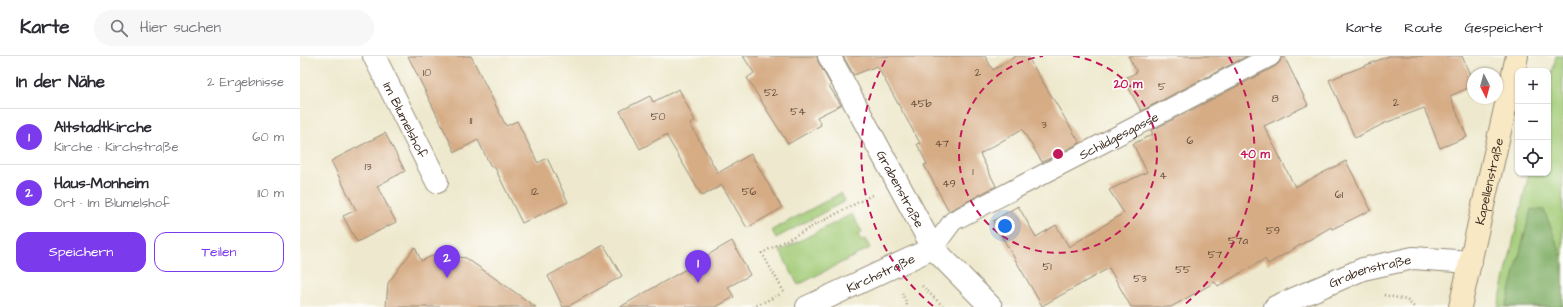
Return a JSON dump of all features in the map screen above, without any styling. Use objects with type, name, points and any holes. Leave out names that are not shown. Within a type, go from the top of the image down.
[{"type":"street","name":"Im Blumelshof","points":[[374,56],[437,182]]},
{"type":"street","name":"Grabenstraße","points":[[829,56],[933,248],[991,307]]},
{"type":"street","name":"Kapellenstraße","points":[[1460,307],[1518,56]]},
{"type":"street","name":"Kirchstraße","points":[[807,307],[933,248]]},
{"type":"street","name":"Grabenstraße","points":[[1275,307],[1370,267],[1413,258],[1471,262]]},
{"type":"lane","name":"Schildgesgasse","points":[[933,248],[953,221],[1271,56]]},
{"type":"path","points":[[787,297],[762,253],[898,182]]},
{"type":"path","points":[[920,284],[944,307]]},
{"type":"path","points":[[896,296],[908,290]]},
{"type":"path","points":[[753,307],[784,292]]},
{"type":"path","points":[[902,293],[908,307]]},
{"type":"path","points":[[1384,295],[1407,300],[1414,307]]},
{"type":"green space","points":[[1556,56],[1563,56],[1563,307],[1498,307],[1528,176],[1551,176],[1551,78]]},
{"type":"green space","points":[[841,193],[845,201],[776,238],[772,230]]},
{"type":"green space","points":[[1531,209],[1544,210],[1563,259],[1563,307],[1506,307]]},
{"type":"green space","points":[[852,214],[862,232],[858,235],[861,241],[865,239],[870,248],[798,285],[780,251]]},
{"type":"building","points":[[408,56],[471,56],[506,126],[517,121],[538,163],[547,158],[568,202],[522,223],[494,166],[491,167],[478,140],[455,152]]},
{"type":"building","points":[[743,56],[817,56],[818,62],[831,85],[829,86],[841,105],[817,117],[821,125],[788,144],[747,78],[754,73]]},
{"type":"building","points":[[843,56],[985,56],[993,70],[1016,56],[1027,56],[1080,143],[1042,162],[1022,129],[980,154],[996,186],[949,211],[924,165],[927,164],[917,144],[920,143],[877,66],[854,75]]},
{"type":"building","points":[[1128,56],[1247,56],[1141,111],[1124,79],[1137,72]]},
{"type":"building","points":[[1282,56],[1284,56],[1308,105],[1264,126],[1295,187],[1346,161],[1371,210],[1332,229],[1331,227],[1268,264],[1265,259],[1218,286],[1215,282],[1171,307],[1131,307],[1109,268],[1042,306],[993,221],[1018,206],[1036,237],[1056,225],[1069,247],[1124,213],[1109,190],[1147,172],[1133,144],[1153,134],[1151,131],[1276,66],[1280,62]]},
{"type":"building","points":[[1389,56],[1462,56],[1467,68],[1467,89],[1450,96],[1467,137],[1440,148],[1424,108],[1385,123],[1355,138],[1329,80]]},
{"type":"building","points":[[679,89],[695,121],[690,124],[718,173],[751,154],[782,208],[747,228],[722,185],[702,196],[666,135],[640,149],[620,111],[650,96],[653,102]]},
{"type":"building","points":[[385,133],[405,171],[377,186],[396,222],[357,242],[343,216],[356,210],[331,161]]},
{"type":"building","points":[[732,241],[750,275],[728,287],[734,297],[716,307],[620,307],[707,257],[706,256]]},
{"type":"building","points":[[604,245],[622,276],[567,307],[563,307],[548,276]]},
{"type":"building","points":[[415,247],[421,261],[452,247],[452,256],[466,258],[536,307],[386,307],[388,283]]},
{"type":"place","name":"Haus-Monheim","points":[[447,278]]},
{"type":"place","name":"Altstadtkirche","points":[[698,283]]}]
